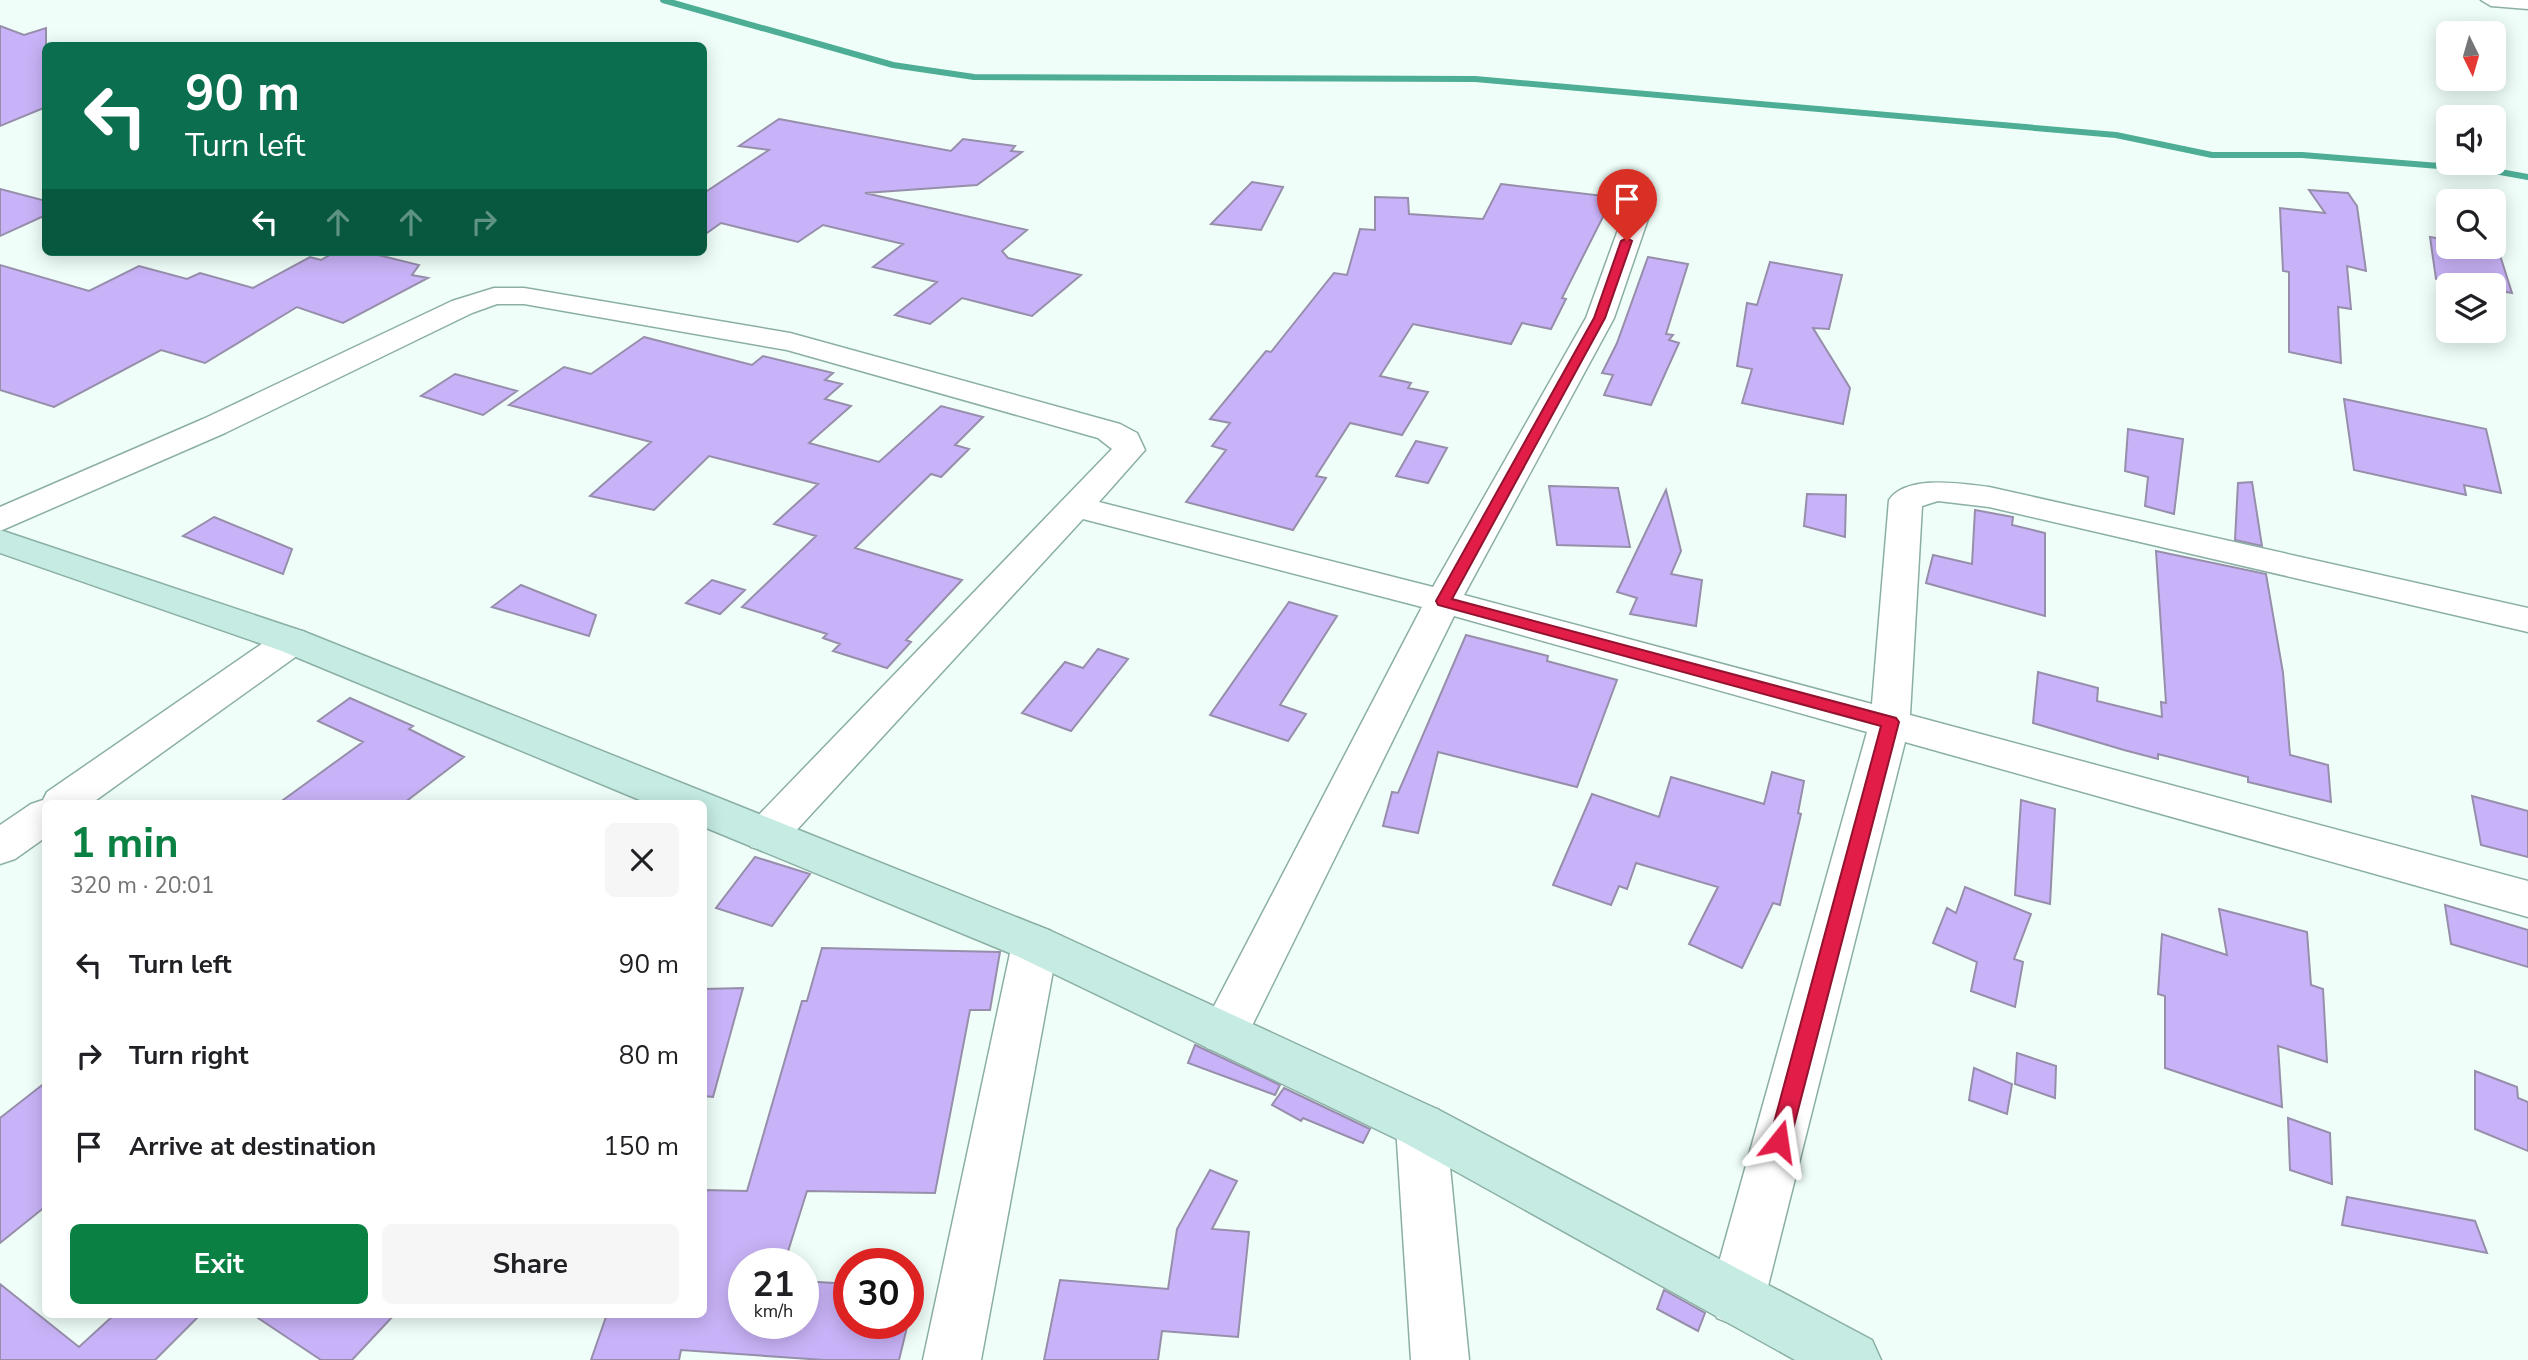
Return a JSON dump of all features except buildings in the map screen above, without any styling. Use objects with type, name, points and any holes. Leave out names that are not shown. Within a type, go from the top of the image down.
[{"type":"street","points":[[2491,0],[2528,3]]},
{"type":"street","points":[[1224,1033],[1443,601],[1600,318],[1636,216]]},
{"type":"street","points":[[0,520],[214,426],[462,307],[494,296],[524,296],[790,342],[1109,431],[1126,440],[1129,450],[766,835]]},
{"type":"street","points":[[1737,1298],[1891,722],[1906,500],[1936,491],[1989,497],[2528,620]]},
{"type":"street","points":[[1077,506],[1891,722],[2528,898]]},
{"type":"street","points":[[0,541],[292,641],[681,800]]},
{"type":"street","points":[[66,800],[292,641]]},
{"type":"street","points":[[707,811],[1035,944],[1421,1126],[1852,1360]]},
{"type":"street","points":[[0,847],[42,818]]},
{"type":"street","points":[[952,1360],[1035,944]]},
{"type":"street","points":[[1421,1126],[1440,1360]]},
{"type":"waterway","points":[[663,0],[893,65],[974,77],[1475,79],[2116,135],[2212,155],[2302,155],[2489,170],[2528,177]]},
{"type":"route","points":[[1627,241],[1600,318],[1443,601],[1891,722],[1779,1141]]}]
